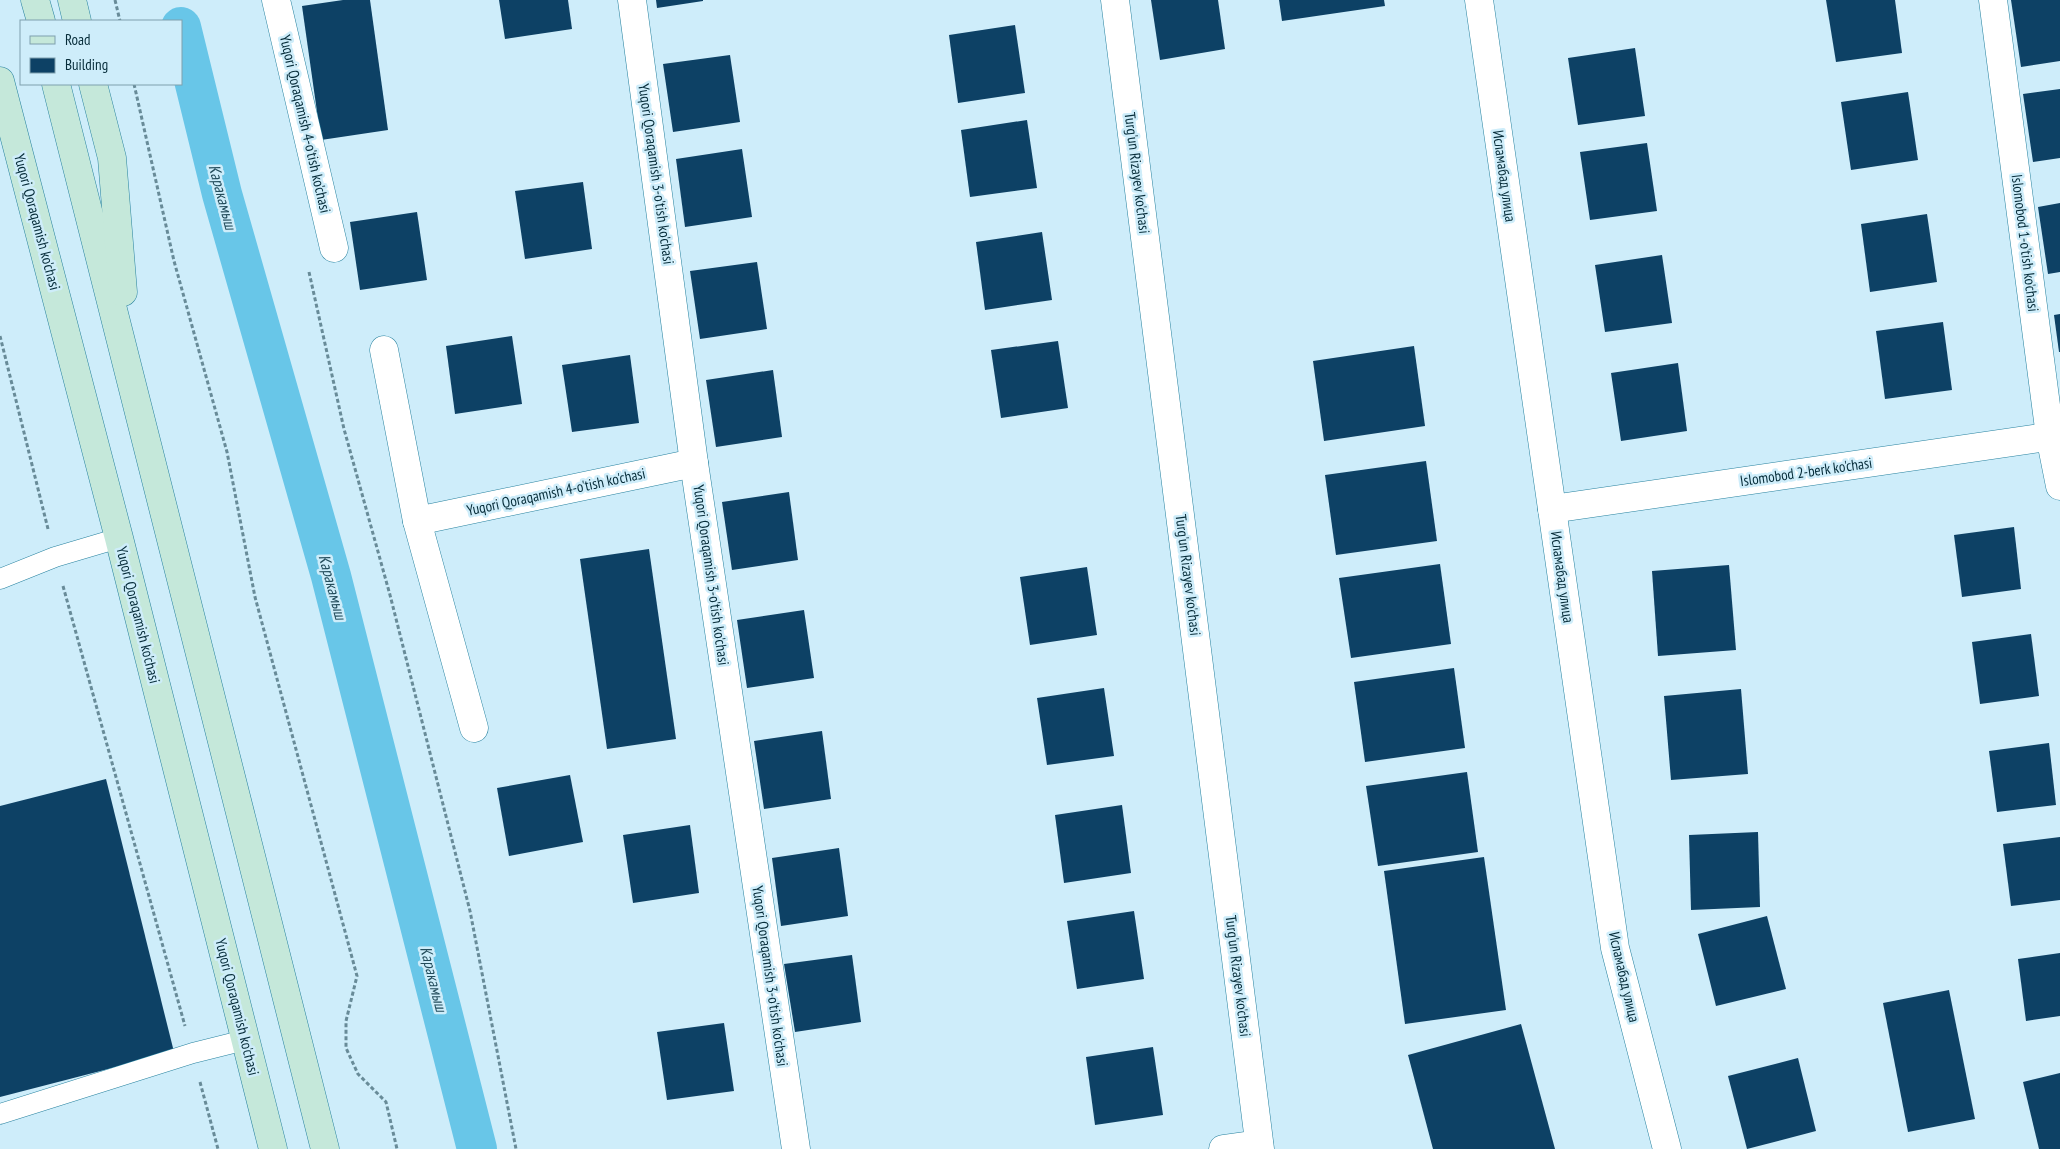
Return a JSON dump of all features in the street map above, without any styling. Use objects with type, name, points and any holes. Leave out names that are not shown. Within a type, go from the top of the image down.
[{"type":"main road","points":[[35,0],[41,20]]},
{"type":"main road","points":[[72,0],[77,20]]},
{"type":"main road","name":"Yuqori Qoraqamish ko'chasi","points":[[0,81],[119,538],[273,1149]]},
{"type":"main road","points":[[56,85],[325,1149]]},
{"type":"main road","points":[[93,85],[112,158],[128,368]]},
{"type":"street","name":"Yuqori Qoraqamish 4-o'tish ko'chasi","points":[[276,0],[334,248]]},
{"type":"street","name":"Yuqori Qoraqamish 3-o'tish ko'chasi","points":[[632,0],[694,463],[796,1149]]},
{"type":"street","name":"Turg'un Rizayev ko'chasi","points":[[1115,0],[1259,1146]]},
{"type":"street","name":"Исламабад улица","points":[[1479,0],[1615,948],[1667,1149]]},
{"type":"street","name":"Islomobod 1-o'tish ko'chasi","points":[[1993,0],[2055,435],[2060,486]]},
{"type":"street","points":[[384,350],[417,521],[474,728]]},
{"type":"street","name":"Islomobod 2-berk ko'chasi","points":[[1552,509],[2055,435]]},
{"type":"street","name":"Yuqori Qoraqamish 4-o'tish ko'chasi","points":[[417,521],[694,463]]},
{"type":"street","points":[[1223,1149],[1259,1146]]},
{"type":"lane","points":[[0,579],[55,556],[119,538]]},
{"type":"lane","points":[[0,1114],[192,1053],[245,1040]]},
{"type":"path","points":[[115,0],[120,20]]},
{"type":"path","points":[[134,85],[174,261],[226,452],[255,597],[357,976],[346,1021],[346,1048],[358,1074],[386,1102],[397,1149]]},
{"type":"path","points":[[309,272],[344,429],[390,596],[470,911],[516,1149]]},
{"type":"path","points":[[0,336],[55,556],[218,1149]]},
{"type":"building","points":[[343,0],[370,0],[388,130],[321,140],[302,6]]},
{"type":"building","points":[[499,0],[568,0],[572,29],[505,39]]},
{"type":"building","points":[[656,0],[703,0],[703,1],[657,8]]},
{"type":"building","points":[[1151,0],[1218,0],[1225,49],[1160,60]]},
{"type":"building","points":[[1279,0],[1384,0],[1385,6],[1282,21]]},
{"type":"building","points":[[1826,0],[1895,0],[1902,53],[1836,62]]},
{"type":"building","points":[[2011,0],[2060,0],[2060,61],[2021,67]]},
{"type":"building","points":[[1015,25],[1025,93],[958,103],[949,35]]},
{"type":"building","points":[[1635,48],[1645,116],[1578,125],[1568,58]]},
{"type":"building","points":[[730,55],[740,122],[673,132],[663,64]]},
{"type":"building","points":[[2060,89],[2060,158],[2033,162],[2023,94]]},
{"type":"building","points":[[1908,92],[1918,160],[1851,170],[1841,102]]},
{"type":"building","points":[[1027,120],[1037,188],[970,197],[961,130]]},
{"type":"building","points":[[1647,143],[1657,211],[1590,220],[1580,152]]},
{"type":"building","points":[[742,149],[752,217],[685,227],[676,159]]},
{"type":"building","points":[[583,182],[592,249],[525,259],[515,191]]},
{"type":"building","points":[[2060,203],[2060,272],[2048,274],[2038,207]]},
{"type":"building","points":[[417,212],[427,280],[360,290],[350,222]]},
{"type":"building","points":[[1927,214],[1937,282],[1870,292],[1861,224]]},
{"type":"building","points":[[1042,232],[1052,300],[985,310],[976,242]]},
{"type":"building","points":[[1662,255],[1672,323],[1605,332],[1595,265]]},
{"type":"building","points":[[757,262],[767,329],[700,339],[690,271]]},
{"type":"building","points":[[2060,314],[2060,352],[2059,352],[2054,315]]},
{"type":"building","points":[[1943,322],[1952,390],[1885,399],[1876,331]]},
{"type":"building","points":[[512,336],[522,404],[455,414],[446,346]]},
{"type":"building","points":[[1058,341],[1068,408],[1001,418],[991,350]]},
{"type":"building","points":[[1414,346],[1425,426],[1324,441],[1313,361]]},
{"type":"building","points":[[630,355],[639,423],[572,432],[562,365]]},
{"type":"building","points":[[1678,363],[1687,431],[1621,441],[1611,373]]},
{"type":"building","points":[[773,370],[782,437],[716,447],[706,380]]},
{"type":"building","points":[[1426,461],[1437,541],[1336,555],[1325,475]]},
{"type":"building","points":[[789,492],[798,560],[732,570],[722,502]]},
{"type":"building","points":[[2014,527],[2021,589],[1962,597],[1954,535]]},
{"type":"building","points":[[649,549],[676,739],[607,749],[580,559]]},
{"type":"building","points":[[1440,564],[1451,644],[1351,658],[1339,578]]},
{"type":"building","points":[[1729,565],[1736,650],[1658,656],[1652,571]]},
{"type":"building","points":[[1087,567],[1097,635],[1030,645],[1020,577]]},
{"type":"building","points":[[804,610],[814,678],[747,688],[737,620]]},
{"type":"building","points":[[2031,634],[2039,696],[1980,704],[1972,642]]},
{"type":"building","points":[[1454,668],[1465,748],[1365,762],[1354,682]]},
{"type":"building","points":[[1104,688],[1114,756],[1047,765],[1037,698]]},
{"type":"building","points":[[1741,689],[1748,774],[1671,780],[1664,696]]},
{"type":"building","points":[[822,731],[831,799],[764,809],[754,741]]},
{"type":"building","points":[[2049,743],[2056,805],[1997,812],[1989,751]]},
{"type":"building","points":[[1467,772],[1478,852],[1378,866],[1366,786]]},
{"type":"building","points":[[570,775],[583,842],[509,856],[497,788]]},
{"type":"building","points":[[106,779],[174,1052],[0,1097],[0,806]]},
{"type":"building","points":[[1122,805],[1131,873],[1064,883],[1055,815]]},
{"type":"building","points":[[690,825],[699,893],[633,903],[623,835]]},
{"type":"building","points":[[1758,832],[1760,907],[1691,910],[1689,835]]},
{"type":"building","points":[[2060,837],[2060,900],[2011,906],[2003,844]]},
{"type":"building","points":[[839,848],[848,916],[781,926],[772,858]]},
{"type":"building","points":[[1484,857],[1506,1010],[1405,1024],[1384,871]]},
{"type":"building","points":[[1134,911],[1144,979],[1077,989],[1067,921]]},
{"type":"building","points":[[1767,916],[1786,989],[1716,1006],[1698,934]]},
{"type":"building","points":[[2060,953],[2060,1016],[2026,1021],[2018,959]]},
{"type":"building","points":[[852,955],[861,1022],[795,1032],[784,964]]},
{"type":"building","points":[[1949,990],[1975,1119],[1908,1132],[1883,1003]]},
{"type":"building","points":[[724,1023],[734,1091],[667,1100],[657,1032]]},
{"type":"building","points":[[1521,1024],[1555,1149],[1433,1149],[1408,1055]]},
{"type":"building","points":[[1153,1047],[1163,1115],[1095,1125],[1086,1057]]},
{"type":"building","points":[[1798,1058],[1816,1131],[1747,1149],[1728,1076]]},
{"type":"building","points":[[2060,1073],[2060,1149],[2039,1149],[2023,1082]]},
{"type":"waterway","name":"Каракамыш","points":[[182,31],[222,194],[331,576],[477,1149]]}]
